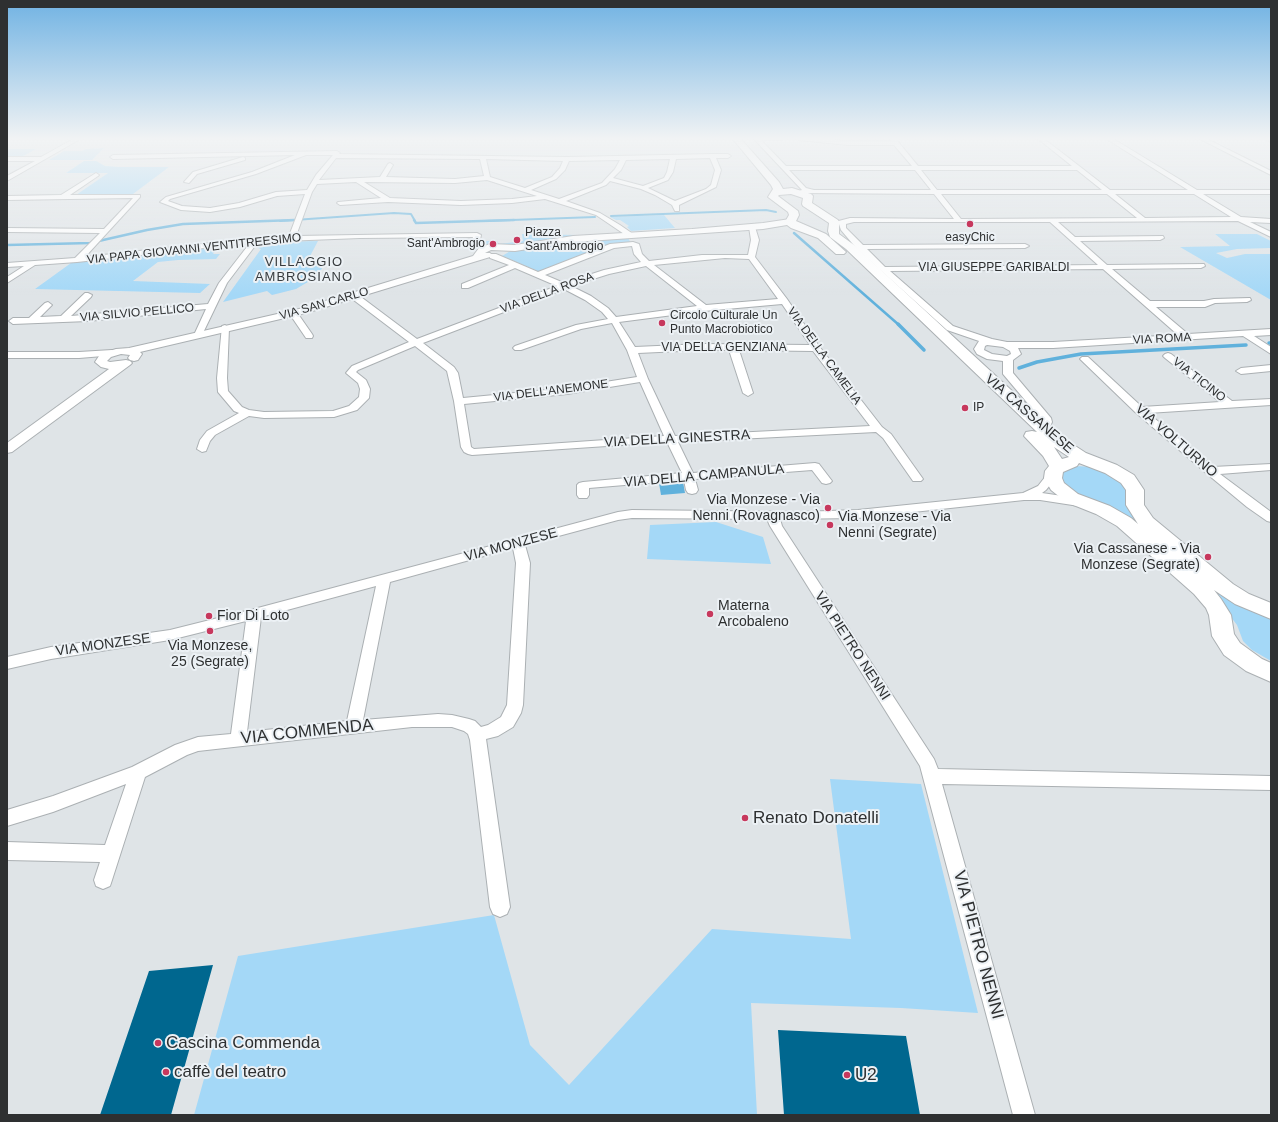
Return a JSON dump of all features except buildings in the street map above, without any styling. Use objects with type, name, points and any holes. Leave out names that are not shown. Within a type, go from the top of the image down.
[{"type":"main road","points":[[800,192],[775,192],[773,195],[774,198],[791,209],[794,213],[798,226],[826,229],[834,224]]},
{"type":"main road","name":"VIA CASSANESE","points":[[800,192],[808,196],[807,204],[834,224],[833,231],[835,236],[850,247],[1068,451],[1118,473],[1128,479],[1136,494],[1135,505],[1146,522],[1226,589],[1242,599],[1271,611]]},
{"type":"main road","name":"VIA CASSANESE","points":[[798,226],[827,240],[1050,453],[1056,470],[1054,482],[1061,491],[1072,498],[1103,510],[1124,522],[1201,589],[1214,604],[1220,615],[1221,629],[1227,642],[1246,659],[1271,673]]},
{"type":"main road","points":[[1056,470],[1068,462],[1081,462],[1102,466]]},
{"type":"street","points":[[63,197],[73,190]]},
{"type":"street","points":[[196,190],[164,200],[164,202],[179,208],[210,210],[240,205],[276,194],[309,192],[292,238]]},
{"type":"street","points":[[373,190],[388,200]]},
{"type":"street","points":[[527,190],[561,201],[609,220],[630,236]]},
{"type":"street","points":[[561,201],[589,190]]},
{"type":"street","points":[[647,190],[676,207],[707,190]]},
{"type":"street","points":[[808,190],[830,193]]},
{"type":"street","points":[[934,190],[959,221]]},
{"type":"street","points":[[1191,190],[1238,219],[1271,235]]},
{"type":"street","points":[[800,192],[1271,192]]},
{"type":"street","points":[[1109,192],[1144,220]]},
{"type":"street","points":[[7,198],[138,196],[105,230],[96,242],[77,260]]},
{"type":"street","points":[[340,203],[388,200],[461,203],[512,201],[546,197]]},
{"type":"street","points":[[834,224],[843,220],[959,221],[1238,219],[1271,221]]},
{"type":"street","name":"VIA ROMA","points":[[860,220],[845,222],[841,226],[860,247],[950,328],[958,332],[991,342],[1006,345],[1054,345],[1271,332]]},
{"type":"street","points":[[1051,220],[1186,337]]},
{"type":"street","points":[[491,252],[573,239],[763,226],[798,226]]},
{"type":"street","points":[[751,257],[755,240],[752,227]]},
{"type":"street","points":[[7,230],[105,230]]},
{"type":"street","name":"VIA PAPA GIOVANNI VENTITREESIMO","points":[[7,265],[77,260],[256,240],[360,236],[477,235],[476,240],[491,252]]},
{"type":"street","points":[[1072,239],[1160,238]]},
{"type":"street","points":[[198,335],[223,284],[256,240]]},
{"type":"street","points":[[538,275],[619,245],[635,245],[638,254],[647,264],[704,308]]},
{"type":"street","points":[[860,247],[1025,246]]},
{"type":"street","points":[[491,252],[514,266],[564,286],[588,298],[605,310],[614,320],[632,350],[643,379],[688,477],[692,490]]},
{"type":"street","name":"VIA SAN CARLO","points":[[130,358],[169,343],[293,313],[354,296],[491,252]]},
{"type":"street","name":"VIA DELLA ROSA","points":[[247,413],[264,415],[311,415],[334,414],[351,410],[363,399],[365,389],[362,380],[351,374],[352,370],[415,343],[564,286],[607,272],[647,264],[702,257],[751,257]]},
{"type":"street","name":"VIA DELLA CAMELIA","points":[[751,257],[784,301],[816,348],[878,428],[887,436],[917,479]]},
{"type":"street","points":[[7,281],[34,263]]},
{"type":"street","points":[[465,286],[514,266]]},
{"type":"street","name":"VIA GIUSEPPE GARIBALDI","points":[[883,268],[1201,266]]},
{"type":"street","points":[[7,276],[17,273]]},
{"type":"street","name":"VIA SILVIO PELLICO","points":[[63,319],[88,295]]},
{"type":"street","points":[[354,296],[451,369],[459,402]]},
{"type":"street","points":[[1147,304],[1205,304],[1214,301],[1247,300]]},
{"type":"street","points":[[518,348],[579,327],[614,320],[704,308],[784,301]]},
{"type":"street","points":[[32,320],[48,305]]},
{"type":"street","name":"VIA SILVIO PELLICO","points":[[13,321],[88,318],[211,306]]},
{"type":"street","points":[[293,313],[309,336]]},
{"type":"street","points":[[226,328],[222,378],[223,392],[238,409],[247,413]]},
{"type":"street","points":[[1246,334],[1271,351]]},
{"type":"street","points":[[991,342],[981,344],[979,346],[980,352],[996,358],[1012,357]]},
{"type":"street","points":[[1006,345],[1016,351],[1006,369],[1008,374],[1046,418],[1047,422],[1044,429]]},
{"type":"street","name":"VIA ROMA","points":[[1012,357],[1027,351],[1054,345]]},
{"type":"street","points":[[732,347],[748,393]]},
{"type":"street","name":"VIA DELLA GENZIANA","points":[[632,350],[732,347],[816,348]]},
{"type":"street","points":[[7,356],[112,353],[130,358]]},
{"type":"street","points":[[96,386],[107,373],[105,357],[112,353]]},
{"type":"street","points":[[79,355],[106,363],[130,358]]},
{"type":"street","name":"VIA TICINO","points":[[1168,356],[1229,404]]},
{"type":"street","points":[[7,449],[96,386],[130,358]]},
{"type":"street","name":"VIA VOLTURNO","points":[[1085,359],[1139,410],[1210,471],[1271,518]]},
{"type":"street","points":[[1241,371],[1271,368]]},
{"type":"street","name":"VIA DELL'ANEMONE","points":[[459,402],[567,390],[643,379]]},
{"type":"street","name":"VIA DELLA GINESTRA","points":[[459,402],[466,448],[469,451],[477,452],[671,439],[878,428]]},
{"type":"street","name":"VIA TICINO","points":[[1139,410],[1271,402]]},
{"type":"street","points":[[202,449],[205,440],[211,433],[247,413]]},
{"type":"street","name":"VIA DELLA CAMPANULA","points":[[583,495],[583,485],[815,466],[826,481]]},
{"type":"street","points":[[1210,471],[1271,467]]},
{"type":"street","points":[[1024,496],[1042,488],[1056,470]]},
{"type":"street","points":[[1024,496],[1048,497],[1085,503]]},
{"type":"street","name":"VIA MONZESE","points":[[7,662],[50,653],[159,637],[254,614],[618,516],[632,514],[731,514],[772,516],[858,514],[1024,496]]},
{"type":"street","name":"VIA PIETRO NENNI","points":[[772,516],[776,526],[922,754],[932,776],[1024,1115]]},
{"type":"street","points":[[500,907],[477,735],[497,728],[507,722],[512,715],[515,705],[523,563],[518,543]]},
{"type":"street","points":[[354,726],[384,579]]},
{"type":"street","points":[[238,740],[254,614]]},
{"type":"street","name":"VIA COMMENDA","points":[[7,818],[53,804],[138,772],[192,746],[204,743],[418,720],[445,720],[469,726],[477,735]]},
{"type":"street","points":[[103,880],[138,772]]},
{"type":"street","points":[[932,776],[1271,783]]},
{"type":"street","points":[[7,851],[112,854]]},
{"type":"shaded area","points":[[83,190],[138,190],[133,194],[76,195]]},
{"type":"shaded area","points":[[664,215],[675,228],[631,231],[627,227],[629,226],[620,220],[610,217]]},
{"type":"shaded area","points":[[522,234],[578,235],[506,247],[487,245],[482,241],[497,241],[499,244],[523,241]]},
{"type":"shaded area","points":[[1215,234],[1257,234],[1271,241],[1271,248],[1237,249],[1216,253],[1227,258],[1245,254],[1271,254],[1271,300],[1180,247],[1230,246]]},
{"type":"shaded area","points":[[628,238],[631,243],[615,244],[540,272],[502,256],[512,250],[574,240]]},
{"type":"shaded area","points":[[266,241],[318,241],[308,260],[326,260],[318,276],[296,289],[272,295],[267,291],[223,302],[261,249],[255,247]]},
{"type":"shaded area","points":[[218,247],[213,254],[220,254],[216,259],[158,262],[133,281],[210,284],[200,293],[35,289],[71,263]]},
{"type":"shaded area","points":[[1074,466],[1096,467],[1128,486],[1128,497],[1271,618],[1271,661],[1252,650],[1243,641],[1237,625],[1221,604],[1062,484],[1061,475],[1063,471]]},
{"type":"shaded area","points":[[683,482],[685,493],[661,495],[659,483]]},
{"type":"shaded area","points":[[716,522],[763,537],[771,564],[647,559],[650,525]]},
{"type":"shaded area","points":[[830,779],[921,784],[978,1013],[901,1008],[751,1003],[757,1115],[194,1115],[238,956],[494,915],[530,1045],[569,1085],[712,929],[851,939]]},
{"type":"waterway","points":[[611,216],[766,210],[776,212]]},
{"type":"waterway","points":[[293,220],[394,213],[411,214],[415,221]]},
{"type":"waterway","points":[[499,220],[595,217]]},
{"type":"waterway","points":[[7,245],[90,243],[147,230],[183,224],[293,220]]},
{"type":"waterway","points":[[280,221],[293,220]]},
{"type":"waterway","points":[[414,220],[416,223],[499,220]]},
{"type":"waterway","points":[[484,221],[499,220]]},
{"type":"waterway","points":[[499,220],[514,220]]},
{"type":"waterway","points":[[794,233],[899,325]]},
{"type":"waterway","points":[[899,325],[924,350]]},
{"type":"waterway","points":[[1019,368],[1037,362],[1081,354],[1246,345]]},
{"type":"place","name":"easyChic","points":[[970,224]]},
{"type":"place","name":"Piazza Sant'Ambrogio","points":[[517,240]]},
{"type":"place","name":"Sant'Ambrogio","points":[[493,244]]},
{"type":"place","name":"Circolo Culturale Un Punto Macrobiotico","points":[[662,323]]},
{"type":"place","name":"IP","points":[[965,408]]},
{"type":"place","name":"Via Monzese - Via Nenni (Rovagnasco)","points":[[828,508]]},
{"type":"place","name":"Via Monzese - Via Nenni (Segrate)","points":[[830,525]]},
{"type":"place","name":"Via Cassanese - Via Monzese (Segrate)","points":[[1208,557]]},
{"type":"place","name":"Materna Arcobaleno","points":[[710,614]]},
{"type":"place","name":"Fior Di Loto","points":[[209,616]]},
{"type":"place","name":"Via Monzese, 25 (Segrate)","points":[[210,631]]},
{"type":"place","name":"Renato Donatelli","points":[[745,818]]},
{"type":"place","name":"Cascina Commenda","points":[[158,1043]]},
{"type":"place","name":"caffè del teatro","points":[[166,1072]]},
{"type":"place","name":"U2","points":[[847,1075]]},
{"type":"district","name":"VILLAGGIO AMBROSIANO","points":[[304,270]]}]
